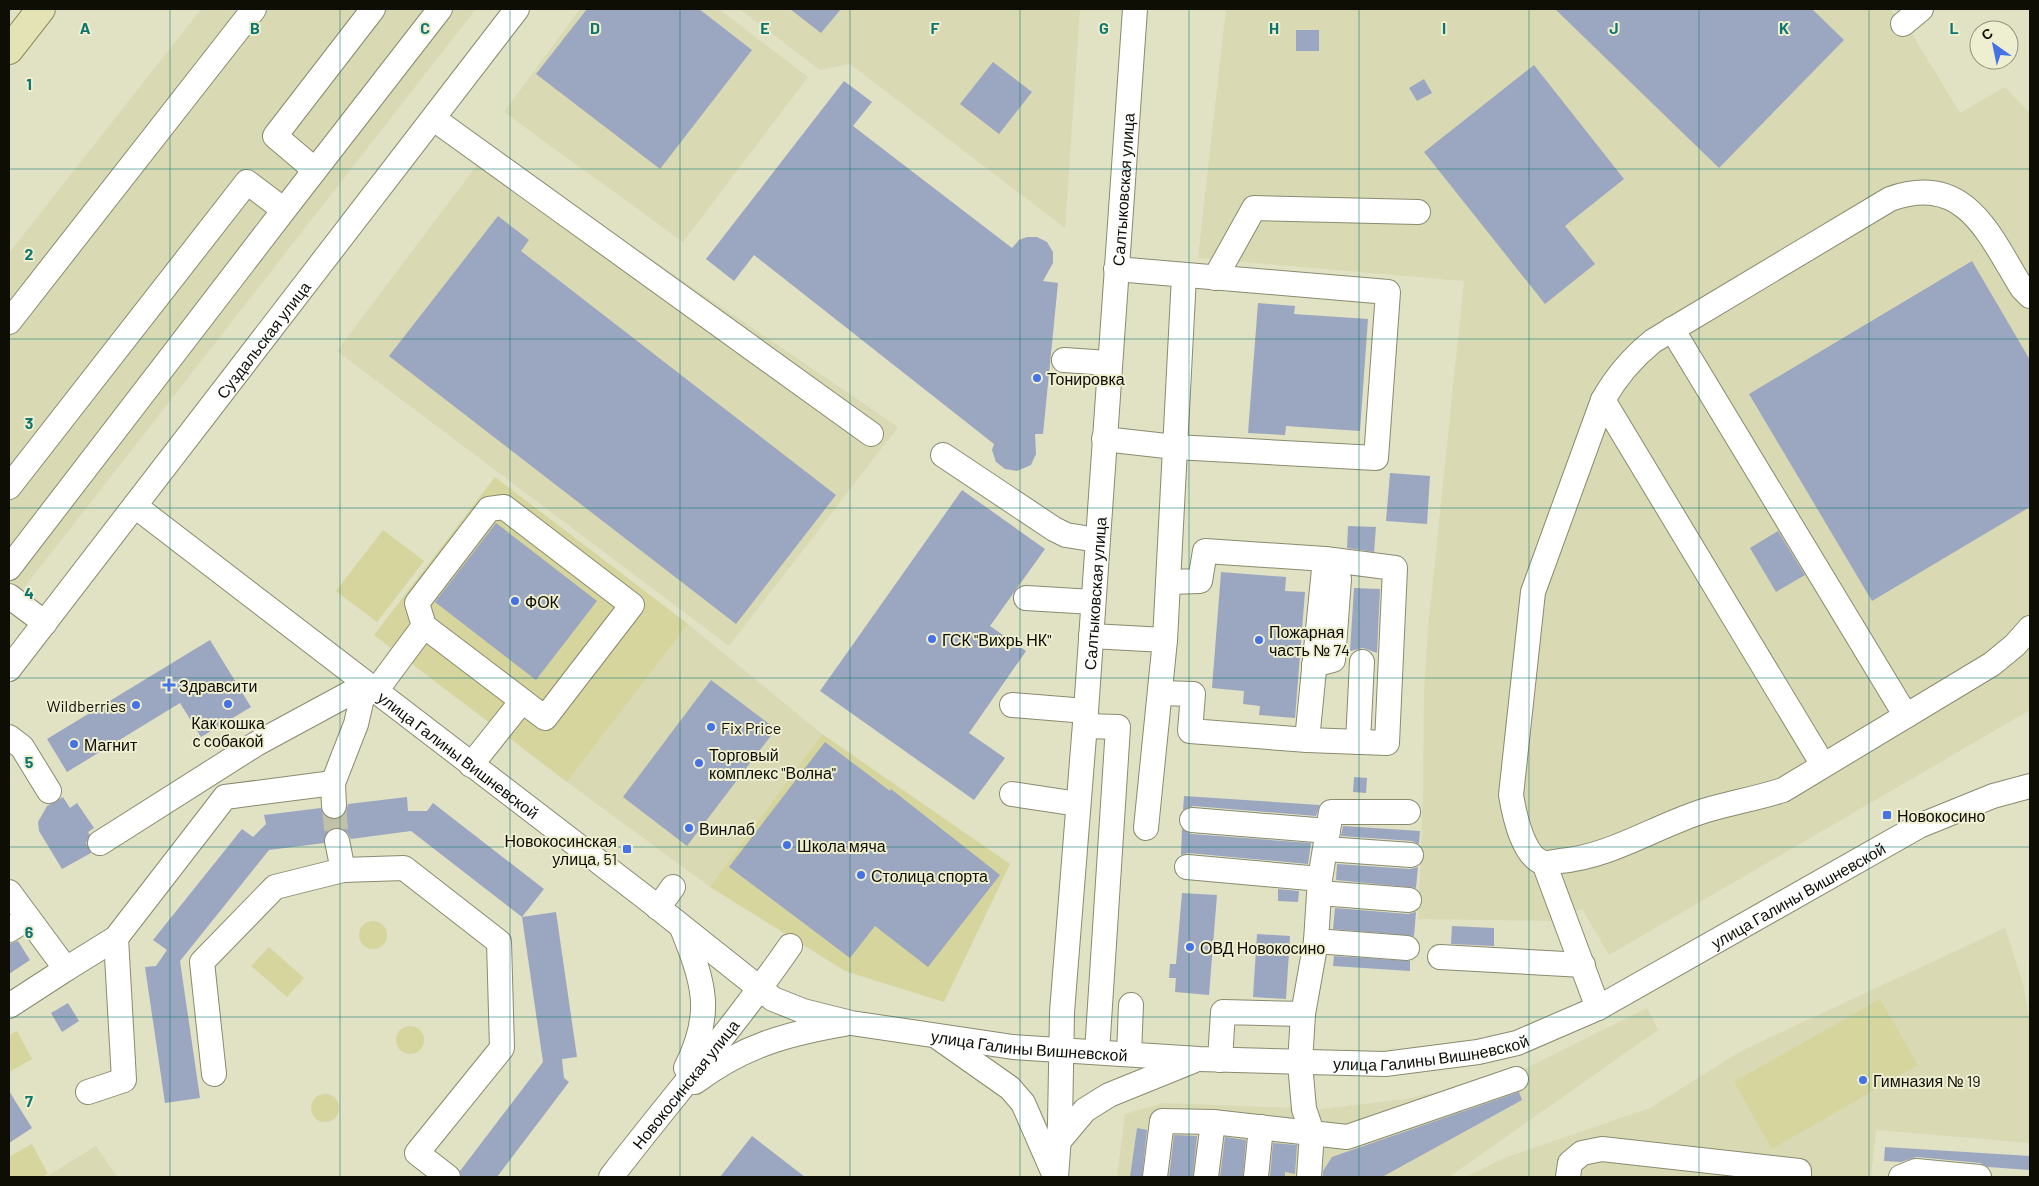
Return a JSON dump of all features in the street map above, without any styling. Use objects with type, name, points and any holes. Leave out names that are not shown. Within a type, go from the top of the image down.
[{"type":"main road","points":[[9,50],[41,9]]},
{"type":"street","points":[[9,322],[254,9]]},
{"type":"street","points":[[315,170],[275,136],[372,9]]},
{"type":"street","points":[[9,568],[440,9]]},
{"type":"street","name":"Суздальская улица","points":[[9,669],[517,9]]},
{"type":"street","name":"Салтыковская улица","points":[[1055,1177],[1058,1142],[1062,1005],[1086,718],[1109,363],[1135,9]]},
{"type":"street","points":[[1903,24],[1921,9]]},
{"type":"street","points":[[434,119],[871,434]]},
{"type":"street","points":[[9,487],[247,182],[284,210]]},
{"type":"street","points":[[1598,1008],[1544,863],[1533,856],[1521,836],[1510,795],[1533,592],[1603,400],[1615,378],[1630,360],[1653,340],[1890,199],[1906,194],[1937,192],[1966,206],[1979,218],[2028,295]]},
{"type":"street","points":[[1215,278],[1254,208],[1418,212]]},
{"type":"street","points":[[1104,439],[1175,447],[1376,458],[1388,292],[1116,269]]},
{"type":"street","points":[[1146,828],[1165,640],[1184,276]]},
{"type":"street","points":[[1672,329],[1906,716]]},
{"type":"street","points":[[1064,360],[1109,363]]},
{"type":"street","points":[[1603,400],[1823,765]]},
{"type":"street","points":[[943,455],[1054,529],[1066,535],[1097,540]]},
{"type":"street","name":"улица Галины Вишневской","points":[[135,506],[658,908],[760,990],[788,1006],[851,1023],[936,1036],[1013,1047],[1300,1063],[1384,1064],[1478,1052],[1517,1043],[1598,1008],[1919,826],[1993,796],[2030,786]]},
{"type":"street","points":[[504,507],[632,605],[544,718],[424,626],[417,602],[489,509],[504,507]]},
{"type":"street","points":[[1160,693],[1193,694],[1190,731],[1307,740],[1387,743],[1395,568],[1333,560],[1205,551],[1200,581],[1168,582]]},
{"type":"street","points":[[1307,740],[1314,665],[1333,660],[1333,560]]},
{"type":"street","points":[[9,596],[45,624]]},
{"type":"street","points":[[1026,598],[1093,602]]},
{"type":"street","points":[[9,1006],[116,938],[224,797],[333,795],[370,688],[424,626]]},
{"type":"street","points":[[1544,863],[1580,860],[1595,856],[1693,815],[1760,798],[1783,790],[1992,664],[2015,645],[2030,628]]},
{"type":"street","points":[[1091,636],[1165,640]]},
{"type":"street","points":[[1358,742],[1362,662]]},
{"type":"street","points":[[100,843],[256,744],[370,688]]},
{"type":"street","points":[[471,765],[522,701]]},
{"type":"street","points":[[1012,706],[1086,718],[1118,727],[1098,1052]]},
{"type":"street","points":[[9,737],[22,747],[50,791]]},
{"type":"street","points":[[1012,794],[1078,804]]},
{"type":"street","points":[[1309,1177],[1312,1132],[1304,1110],[1300,1063],[1303,1014],[1316,941],[1320,886],[1331,812],[1408,812]]},
{"type":"street","points":[[1192,820],[1327,840],[1411,855]]},
{"type":"street","points":[[337,841],[343,870]]},
{"type":"street","points":[[1187,867],[1409,900]]},
{"type":"street","points":[[214,1074],[202,962],[275,887],[343,870],[404,868],[498,942],[502,1048],[417,1153],[448,1177]]},
{"type":"street","points":[[658,908],[673,887]]},
{"type":"street","points":[[9,892],[18,924],[66,969]]},
{"type":"street","points":[[668,1103],[694,1053],[702,1026],[704,1000],[700,980],[681,926]]},
{"type":"street","points":[[88,1092],[124,1080],[116,938]]},
{"type":"street","points":[[1316,941],[1407,948]]},
{"type":"street","name":"Новокосинская улица","points":[[611,1177],[668,1103],[760,990],[790,946]]},
{"type":"street","points":[[1440,956],[1583,965]]},
{"type":"street","points":[[1129,1054],[1131,1005]]},
{"type":"street","points":[[1058,1142],[1085,1110],[1109,1095],[1209,1059],[1223,1012],[1303,1014]]},
{"type":"street","points":[[668,1103],[716,1067],[741,1053],[799,1032],[851,1023]]},
{"type":"street","points":[[936,1036],[1010,1088],[1023,1103],[1055,1177]]},
{"type":"street","points":[[1155,1177],[1162,1121],[1213,1122],[1348,1137],[1516,1078]]},
{"type":"street","points":[[1206,1177],[1213,1122]]},
{"type":"street","points":[[1256,1177],[1261,1127]]},
{"type":"street","points":[[1568,1177],[1570,1163],[1582,1153],[1602,1149],[1799,1171],[1798,1177]]},
{"type":"street","points":[[1901,1177],[1916,1171],[1978,1177]]},
{"type":"shaded area","points":[[201,9],[476,9],[9,607],[9,253]]},
{"type":"shaded area","points":[[580,9],[719,9],[808,77],[683,242],[504,112]]},
{"type":"shaded area","points":[[739,9],[1080,9],[1065,228],[850,64],[820,70]]},
{"type":"shaded area","points":[[1226,9],[1890,9],[1912,34],[1960,113],[2005,87],[2030,113],[2030,710],[1609,955],[1582,909],[1558,921],[1418,919],[1423,797],[1424,692],[1428,629],[1464,281],[1198,258]]},
{"type":"shaded area","points":[[489,149],[898,427],[729,646],[337,351]]},
{"type":"shaded area","points":[[495,477],[688,624],[567,782],[374,635]]},
{"type":"shaded area","points":[[383,530],[424,561],[377,622],[336,591]]},
{"type":"shaded area","points":[[688,624],[822,734],[710,887],[567,782]]},
{"type":"shaded area","name":"Столица спорта","points":[[822,734],[1010,864],[944,1002],[845,971],[710,887]]},
{"type":"shaded area","points":[[373,921],[383,925],[387,935],[383,945],[373,949],[363,945],[359,935],[363,925]]},
{"type":"shaded area","name":"Гимназия № 19","points":[[2005,928],[2023,984],[2030,1023],[2030,1143],[1876,1130],[1871,1177],[1465,1177],[1507,1157],[1650,1108],[1741,1051]]},
{"type":"shaded area","points":[[269,947],[304,978],[287,997],[251,966]]},
{"type":"shaded area","points":[[1880,999],[1918,1065],[1772,1149],[1734,1082]]},
{"type":"shaded area","points":[[1647,1008],[1658,1030],[1449,1177],[1117,1177],[1125,1114],[1163,1103],[1321,1109],[1406,1099],[1512,1075]]},
{"type":"shaded area","points":[[410,1026],[420,1030],[424,1040],[420,1050],[410,1054],[400,1050],[396,1040],[400,1030]]},
{"type":"shaded area","points":[[17,1031],[32,1059],[9,1072],[9,1035]]},
{"type":"shaded area","points":[[325,1094],[335,1098],[339,1108],[335,1118],[325,1122],[315,1118],[311,1108],[315,1098]]},
{"type":"shaded area","points":[[32,1144],[48,1174],[42,1177],[9,1177],[9,1157]]},
{"type":"shaded area","points":[[96,1146],[117,1177],[46,1177]]},
{"type":"building","points":[[587,9],[699,9],[752,50],[660,169],[536,74]]},
{"type":"building","points":[[790,9],[841,9],[821,33]]},
{"type":"building","points":[[1555,9],[1812,9],[1844,40],[1719,168]]},
{"type":"building","points":[[1296,30],[1319,30],[1319,51],[1296,51]]},
{"type":"building","points":[[993,62],[1032,92],[999,134],[960,104]]},
{"type":"building","points":[[1534,65],[1624,179],[1565,226],[1595,264],[1545,304],[1424,152]]},
{"type":"building","points":[[1424,79],[1432,93],[1417,101],[1409,88]]},
{"type":"building","points":[[844,81],[872,102],[853,126],[1012,248],[1019,240],[1027,237],[1037,237],[1047,242],[1053,252],[1053,263],[1043,281],[1058,283],[1043,434],[1035,434],[1036,454],[1031,465],[1017,471],[1005,469],[996,462],[992,450],[994,444],[754,255],[734,281],[706,259]]},
{"type":"building","points":[[498,216],[529,240],[521,251],[836,495],[736,624],[389,356]]},
{"type":"building","points":[[1972,261],[2030,360],[2030,507],[1872,601],[1749,394]]},
{"type":"building","points":[[1258,303],[1295,306],[1294,314],[1368,319],[1360,431],[1286,426],[1285,435],[1248,433]]},
{"type":"building","points":[[1390,473],[1430,476],[1427,524],[1386,521]]},
{"type":"building","name":"ГСК \"Вихрь НК\"","points":[[962,490],[1045,549],[990,626],[1026,651],[969,733],[1005,758],[974,800],[820,691]]},
{"type":"building","name":"ФОК","points":[[496,523],[597,601],[536,680],[435,602]]},
{"type":"building","points":[[1348,526],[1376,527],[1374,552],[1347,548]]},
{"type":"building","points":[[1778,531],[1805,575],[1776,592],[1750,548]]},
{"type":"building","name":"Пожарная часть № 74","points":[[1221,572],[1286,577],[1285,591],[1305,592],[1295,718],[1259,715],[1260,706],[1243,704],[1244,691],[1212,688]]},
{"type":"building","points":[[1354,588],[1380,589],[1377,653],[1363,648],[1350,651]]},
{"type":"building","points":[[210,640],[251,707],[201,737],[180,703],[67,772],[47,739]]},
{"type":"building","name":"Торговый комплекс \"Волна\"","points":[[711,680],[776,729],[687,846],[623,797]]},
{"type":"building","name":"Столица спорта","points":[[825,742],[890,791],[891,789],[1000,875],[928,967],[875,926],[850,958],[729,867]]},
{"type":"building","points":[[1354,777],[1367,778],[1366,793],[1353,792]]},
{"type":"building","points":[[1184,796],[1320,805],[1316,816],[1193,806],[1183,810]]},
{"type":"building","points":[[63,797],[70,808],[77,803],[94,828],[88,832],[90,835],[86,843],[91,853],[62,869],[39,831],[38,822],[47,806]]},
{"type":"building","points":[[407,797],[408,811],[427,811],[433,803],[544,889],[522,917],[411,831],[351,839],[347,832],[335,828],[328,831],[324,843],[269,850],[180,961],[200,1098],[165,1103],[145,967],[156,966],[167,950],[153,940],[242,829],[253,837],[266,824],[264,815],[321,808],[327,818],[335,820],[346,813],[348,804]]},
{"type":"building","points":[[1343,826],[1420,831],[1419,844],[1412,841],[1341,836]]},
{"type":"building","points":[[1182,829],[1191,834],[1311,843],[1308,864],[1188,853],[1181,855]]},
{"type":"building","points":[[1337,864],[1410,869],[1418,867],[1416,888],[1336,880]]},
{"type":"building","points":[[1278,889],[1299,891],[1298,902],[1278,901]]},
{"type":"building","points":[[1182,893],[1217,895],[1209,995],[1175,992],[1176,978],[1169,978],[1170,964],[1176,964]]},
{"type":"building","points":[[1335,908],[1408,914],[1416,912],[1414,936],[1333,929]]},
{"type":"building","points":[[556,912],[577,1057],[562,1059],[564,1078],[569,1082],[497,1177],[461,1177],[460,1171],[543,1062],[522,917]]},
{"type":"building","points":[[1452,926],[1494,928],[1494,946],[1451,944]]},
{"type":"building","points":[[1257,934],[1290,936],[1286,999],[1253,997]]},
{"type":"building","points":[[18,941],[30,960],[9,974],[9,944]]},
{"type":"building","points":[[1334,956],[1410,961],[1410,971],[1333,966]]},
{"type":"building","points":[[68,1003],[79,1021],[62,1032],[51,1013]]},
{"type":"building","points":[[9,1091],[32,1128],[9,1143]]},
{"type":"building","points":[[1519,1092],[1522,1100],[1382,1177],[1323,1177],[1323,1171],[1332,1157]]},
{"type":"building","points":[[1137,1128],[1147,1130],[1142,1177],[1130,1177]]},
{"type":"building","points":[[1174,1135],[1197,1136],[1193,1177],[1169,1177]]},
{"type":"building","points":[[752,1136],[805,1177],[720,1177]]},
{"type":"building","points":[[1225,1137],[1246,1140],[1243,1177],[1220,1177]]},
{"type":"building","points":[[1273,1143],[1297,1145],[1295,1174],[1285,1172],[1285,1177],[1270,1177]]},
{"type":"building","points":[[1885,1147],[2030,1156],[2030,1170],[1988,1167],[1980,1163],[1917,1157],[1901,1162],[1884,1161]]},
{"type":"tunnel","points":[[334,806],[337,841]]},
{"type":"place","name":"Тонировка","points":[[1037,378]]},
{"type":"place","name":"ФОК","points":[[515,601]]},
{"type":"place","name":"ГСК \"Вихрь НК\"","points":[[932,639]]},
{"type":"place","name":"Пожарная часть № 74","points":[[1259,640]]},
{"type":"place","name":"Здравсити","points":[[169,685]]},
{"type":"place","name":"Как кошка с собакой","points":[[228,704]]},
{"type":"place","name":"Wildberries","points":[[136,705]]},
{"type":"place","name":"Fix Price","points":[[711,727]]},
{"type":"place","name":"Магнит","points":[[74,744]]},
{"type":"place","name":"Торговый комплекс \"Волна\"","points":[[699,763]]},
{"type":"place","name":"Новокосино","points":[[1887,815]]},
{"type":"place","name":"Винлаб","points":[[689,828]]},
{"type":"place","name":"Школа мяча","points":[[787,845]]},
{"type":"place","name":"Новокосинская улица, 51","points":[[627,849]]},
{"type":"place","name":"Столица спорта","points":[[861,875]]},
{"type":"place","name":"ОВД Новокосино","points":[[1190,947]]},
{"type":"place","name":"Гимназия № 19","points":[[1863,1080]]}]
